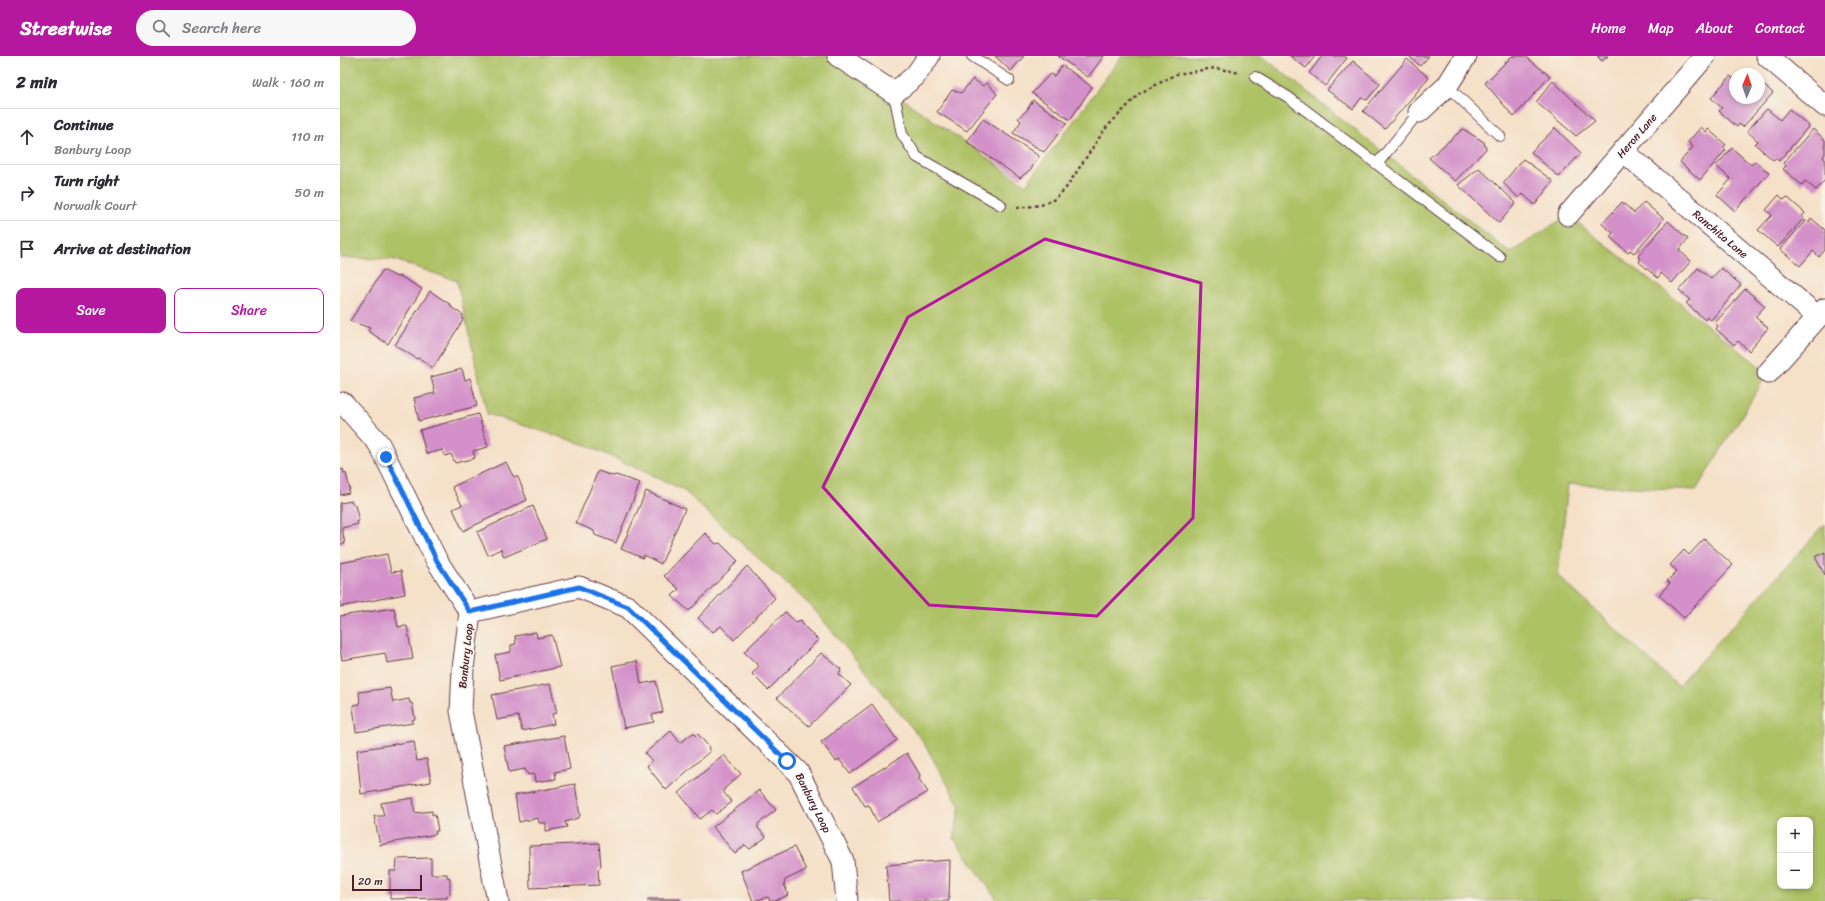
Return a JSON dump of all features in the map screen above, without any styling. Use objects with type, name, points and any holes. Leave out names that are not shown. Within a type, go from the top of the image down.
[{"type":"street","points":[[838,56],[894,93],[915,76],[929,56]]},
{"type":"street","points":[[1419,112],[1447,86],[1466,56]]},
{"type":"street","name":"Heron Lane","points":[[1568,215],[1705,56]]},
{"type":"street","points":[[1767,56],[1825,106]]},
{"type":"street","name":"Ranchita Lane","points":[[1623,151],[1822,313]]},
{"type":"street","points":[[1768,373],[1822,313]]},
{"type":"street","points":[[343,403],[379,444],[437,561],[470,612]]},
{"type":"street","name":"Banbury Loop","points":[[498,901],[461,711],[463,669],[470,612],[579,587],[628,607],[798,772],[843,861],[847,901]]},
{"type":"lane","points":[[972,56],[1009,80]]},
{"type":"lane","points":[[1255,77],[1288,97],[1500,257]]},
{"type":"lane","points":[[1447,86],[1500,136]]},
{"type":"lane","points":[[894,93],[902,134],[918,157],[1001,205]]},
{"type":"lane","points":[[1377,164],[1419,112]]},
{"type":"path","points":[[1001,205],[1020,208],[1041,205],[1055,199],[1066,188],[1105,129],[1140,93],[1177,74],[1215,68],[1255,77]]},
{"type":"highlighted area","points":[[1045,239],[1201,283],[1193,518],[1097,616],[929,605],[823,487],[908,317]]},
{"type":"green space","points":[[340,56],[838,56],[1026,185],[1122,56],[1262,56],[1510,253],[1568,215],[1768,373],[1696,490],[1568,484],[1558,576],[1678,686],[1825,524],[1825,552],[1815,557],[1825,575],[1825,901],[998,901],[954,838],[960,806],[922,740],[812,607],[682,489],[586,445],[487,414],[457,281],[392,259],[340,258]]},
{"type":"building","points":[[995,56],[1024,56],[1011,71]]},
{"type":"building","points":[[1058,56],[1104,56],[1088,77]]},
{"type":"building","points":[[1290,56],[1315,56],[1306,68]]},
{"type":"building","points":[[1322,56],[1344,56],[1347,58],[1325,86],[1309,73]]},
{"type":"building","points":[[1409,56],[1429,56],[1420,66]]},
{"type":"building","points":[[1512,56],[1525,56],[1550,76],[1514,117],[1485,83]]},
{"type":"building","points":[[1597,56],[1608,56],[1602,61]]},
{"type":"building","points":[[1407,59],[1429,78],[1385,129],[1363,111]]},
{"type":"building","points":[[1353,61],[1380,84],[1367,100],[1361,98],[1353,109],[1327,90]]},
{"type":"building","points":[[1062,65],[1092,87],[1070,120],[1032,93],[1050,74],[1054,76]]},
{"type":"building","points":[[1729,77],[1729,104],[1763,104],[1743,127],[1739,124],[1737,127],[1719,111],[1722,108],[1711,98]]},
{"type":"building","points":[[973,79],[983,86],[987,83],[997,94],[967,131],[937,112],[952,90],[961,93]]},
{"type":"building","points":[[1553,81],[1595,121],[1576,136],[1536,102]]},
{"type":"building","points":[[1765,86],[1773,93],[1765,102]]},
{"type":"building","points":[[1033,100],[1067,123],[1044,152],[1013,133],[1021,121],[1018,118],[1027,110]]},
{"type":"building","points":[[1767,109],[1780,120],[1789,109],[1809,126],[1779,161],[1776,158],[1773,160],[1755,144],[1758,141],[1747,131]]},
{"type":"building","points":[[983,119],[1039,156],[1031,169],[1020,178],[967,142]]},
{"type":"building","points":[[1701,127],[1706,132],[1708,129],[1726,145],[1723,148],[1726,150],[1700,180],[1680,162],[1693,147],[1688,142]]},
{"type":"building","points":[[1555,128],[1581,153],[1559,177],[1531,152]]},
{"type":"building","points":[[1463,129],[1484,142],[1486,149],[1455,181],[1429,158]]},
{"type":"building","points":[[1813,129],[1825,140],[1825,154],[1823,157],[1825,159],[1825,180],[1816,190],[1805,181],[1802,185],[1783,169],[1786,166],[1783,163]]},
{"type":"building","points":[[1732,148],[1751,165],[1755,161],[1769,173],[1735,211],[1717,195],[1731,179],[1716,166]]},
{"type":"building","points":[[1523,159],[1553,181],[1535,205],[1523,194],[1519,198],[1503,183]]},
{"type":"building","points":[[1479,168],[1516,203],[1499,223],[1458,185]]},
{"type":"building","points":[[1779,195],[1784,200],[1787,197],[1805,213],[1802,216],[1804,218],[1778,247],[1758,230],[1772,215],[1766,210]]},
{"type":"building","points":[[1622,202],[1634,213],[1644,202],[1664,219],[1634,253],[1630,250],[1628,253],[1610,237],[1613,233],[1602,224]]},
{"type":"building","points":[[1811,218],[1825,230],[1825,250],[1819,257],[1813,251],[1800,266],[1780,249],[1806,220],[1809,222]]},
{"type":"building","points":[[1668,221],[1688,239],[1679,250],[1691,261],[1672,283],[1661,273],[1658,278],[1639,262],[1641,259],[1638,256]]},
{"type":"building","points":[[1698,268],[1711,279],[1721,268],[1741,285],[1711,320],[1707,317],[1705,320],[1686,303],[1690,300],[1679,290]]},
{"type":"building","points":[[383,270],[397,277],[400,276],[422,289],[388,344],[368,331],[370,328],[350,321]]},
{"type":"building","points":[[1745,289],[1765,306],[1755,317],[1768,328],[1749,351],[1738,341],[1734,345],[1716,329],[1718,326],[1715,323]]},
{"type":"building","points":[[430,291],[463,315],[463,320],[433,368],[419,358],[417,359],[395,345]]},
{"type":"building","points":[[462,369],[465,380],[470,378],[477,406],[419,421],[414,398],[435,393],[431,377]]},
{"type":"building","points":[[478,414],[488,447],[473,451],[475,458],[455,463],[451,454],[445,456],[443,450],[426,454],[420,430]]},
{"type":"building","points":[[506,462],[513,476],[518,477],[527,500],[463,531],[453,509],[462,505],[452,487]]},
{"type":"building","points":[[343,469],[344,473],[346,473],[350,490],[348,490],[349,493],[340,495],[340,470]]},
{"type":"building","points":[[598,471],[640,483],[616,543],[595,535],[594,531],[576,523]]},
{"type":"building","points":[[646,491],[685,509],[661,564],[644,555],[643,558],[621,549]]},
{"type":"building","points":[[352,501],[353,505],[355,505],[359,521],[357,521],[358,524],[342,528],[345,544],[340,544],[340,503]]},
{"type":"building","points":[[533,506],[547,539],[504,557],[501,549],[488,555],[477,532]]},
{"type":"building","points":[[705,533],[716,544],[720,543],[738,561],[689,611],[672,596],[679,589],[664,576]]},
{"type":"building","points":[[1704,539],[1733,565],[1684,618],[1659,595],[1670,583],[1667,581],[1677,571],[1670,565],[1684,550],[1689,555]]},
{"type":"building","points":[[1825,552],[1825,575],[1815,557]]},
{"type":"building","points":[[387,554],[391,572],[401,571],[405,594],[340,607],[340,563]]},
{"type":"building","points":[[747,566],[775,598],[734,640],[721,626],[713,632],[698,618]]},
{"type":"building","points":[[394,608],[398,627],[407,626],[413,659],[387,663],[385,653],[342,660],[340,649],[340,616]]},
{"type":"building","points":[[785,612],[796,622],[801,620],[804,626],[818,640],[768,690],[752,674],[759,666],[744,652]]},
{"type":"building","points":[[536,632],[537,638],[552,635],[560,667],[500,680],[495,655],[511,652],[511,645],[516,644],[515,636]]},
{"type":"building","points":[[821,653],[841,669],[839,674],[851,685],[809,726],[777,698]]},
{"type":"building","points":[[637,661],[641,684],[656,681],[663,712],[652,715],[654,722],[624,728],[612,666]]},
{"type":"building","points":[[550,684],[557,713],[552,714],[554,724],[522,731],[518,716],[497,720],[492,695]]},
{"type":"building","points":[[390,688],[393,702],[409,699],[410,703],[412,703],[415,719],[412,720],[413,723],[356,732],[353,705],[360,704],[359,692]]},
{"type":"building","points":[[872,704],[897,740],[850,774],[839,759],[836,761],[821,742]]},
{"type":"building","points":[[671,731],[680,743],[693,733],[696,736],[698,734],[709,747],[708,748],[710,751],[666,790],[647,766],[652,761],[645,753]]},
{"type":"building","points":[[564,736],[570,769],[555,772],[556,779],[535,782],[534,774],[528,775],[525,769],[509,772],[504,746]]},
{"type":"building","points":[[414,741],[417,761],[427,759],[431,782],[361,794],[357,750]]},
{"type":"building","points":[[907,753],[920,775],[919,779],[928,792],[877,822],[869,805],[865,806],[853,787]]},
{"type":"building","points":[[724,755],[741,774],[724,789],[724,793],[732,802],[716,814],[712,810],[700,819],[679,793]]},
{"type":"building","points":[[575,784],[580,816],[565,822],[567,827],[546,831],[546,823],[539,823],[538,818],[519,822],[515,795]]},
{"type":"building","points":[[759,790],[776,810],[758,824],[758,828],[766,837],[750,849],[745,845],[735,854],[713,827]]},
{"type":"building","points":[[413,798],[415,813],[432,811],[432,815],[435,814],[438,831],[435,831],[436,834],[380,845],[374,816],[384,816],[381,803]]},
{"type":"building","points":[[599,843],[601,867],[598,869],[599,885],[530,888],[529,846]]},
{"type":"building","points":[[794,847],[806,870],[785,880],[784,884],[788,895],[775,901],[770,901],[768,897],[753,901],[741,871]]},
{"type":"building","points":[[431,858],[431,874],[447,874],[447,877],[450,878],[450,894],[447,895],[447,898],[390,899],[390,871],[396,871],[397,859]]},
{"type":"building","points":[[950,860],[949,901],[889,901],[886,865]]},
{"type":"building","points":[[648,899],[680,899],[680,901],[647,901]]},
{"type":"route","points":[[386,457],[437,561],[470,612],[579,587],[628,607],[787,761]]}]
